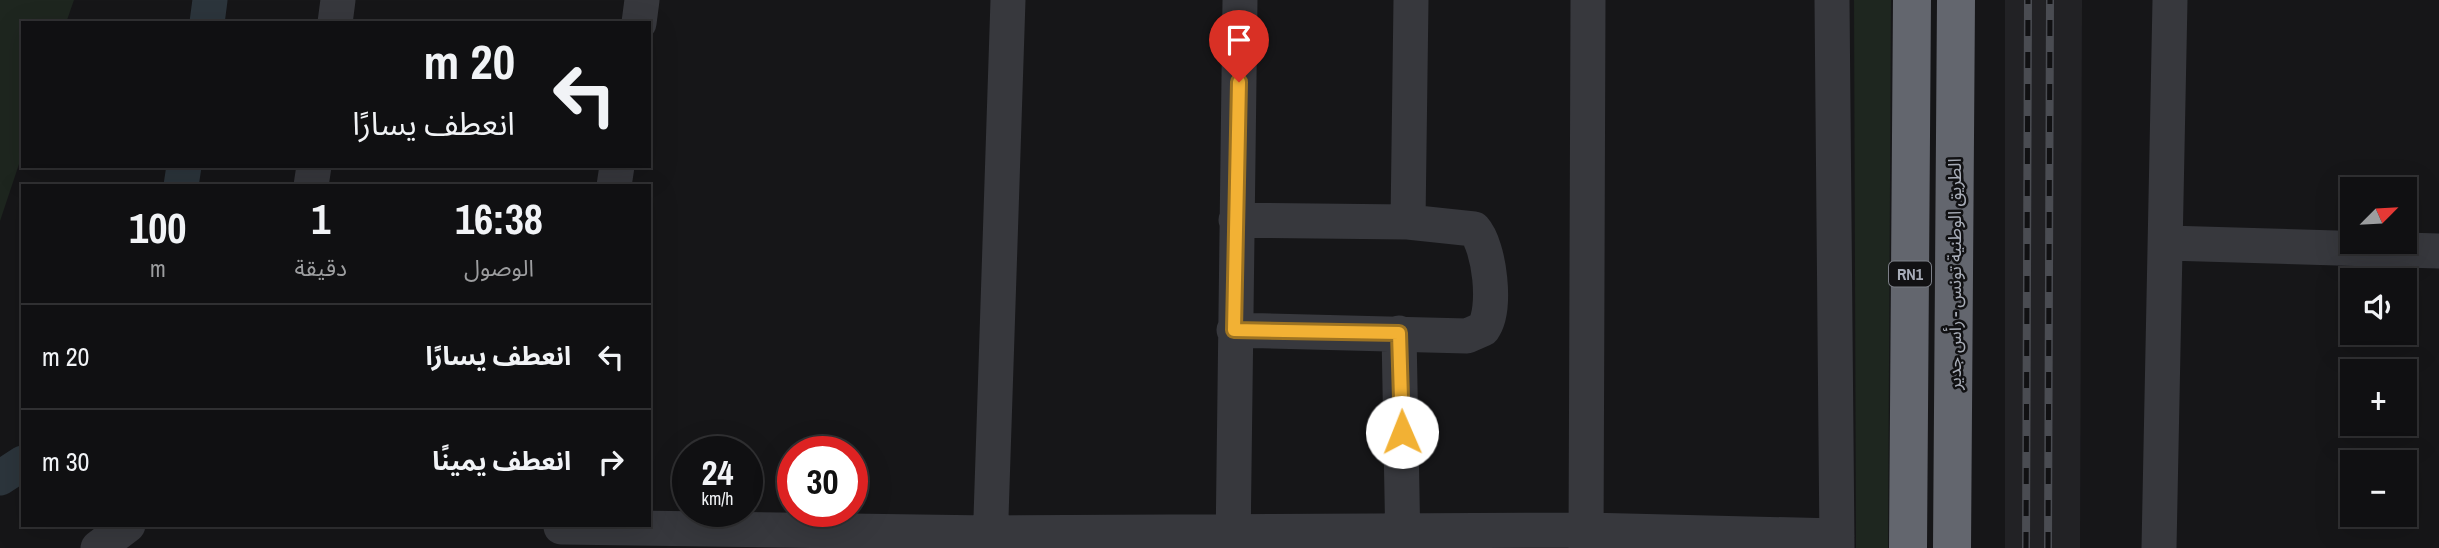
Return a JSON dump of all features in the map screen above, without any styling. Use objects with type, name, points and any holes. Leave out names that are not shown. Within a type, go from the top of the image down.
[{"type":"highway","name":"RN1","points":[[1908,548],[1913,0]]},
{"type":"highway","name":"الطريق الوطنية تونس - رأس جدير","points":[[1952,548],[1956,0]]},
{"type":"street","points":[[335,21],[338,0]]},
{"type":"street","points":[[639,21],[642,0]]},
{"type":"street","points":[[990,541],[1008,0]]},
{"type":"street","points":[[1233,539],[1240,0]]},
{"type":"street","points":[[1408,222],[1410,0]]},
{"type":"street","points":[[1586,539],[1588,0]]},
{"type":"street","points":[[561,533],[990,541],[1586,539],[1837,542],[1832,0]]},
{"type":"street","points":[[2159,548],[2170,0]]},
{"type":"street","points":[[1234,330],[1472,335],[1486,324],[1491,310],[1484,245],[1474,229],[1408,222],[1236,220]]},
{"type":"street","points":[[2167,243],[2439,251]]},
{"type":"street","points":[[1399,333],[1404,540]]},
{"type":"street","points":[[98,548],[125,527]]},
{"type":"shaded area","points":[[0,0],[74,0],[67,21],[21,21],[21,158],[0,221]]},
{"type":"shaded area","points":[[1854,0],[1891,0],[1888,548],[1856,548]]},
{"type":"shaded area","points":[[2005,0],[2082,0],[2080,548],[2005,548]]},
{"type":"waterway","points":[[207,21],[210,0]]},
{"type":"waterway","points":[[181,184],[184,168]]},
{"type":"waterway","points":[[0,478],[21,464]]},
{"type":"railway","points":[[2026,548],[2028,0]]},
{"type":"railway","points":[[2048,548],[2050,0]]},
{"type":"route","points":[[1239,82],[1234,330],[1399,333],[1402,432]]}]
